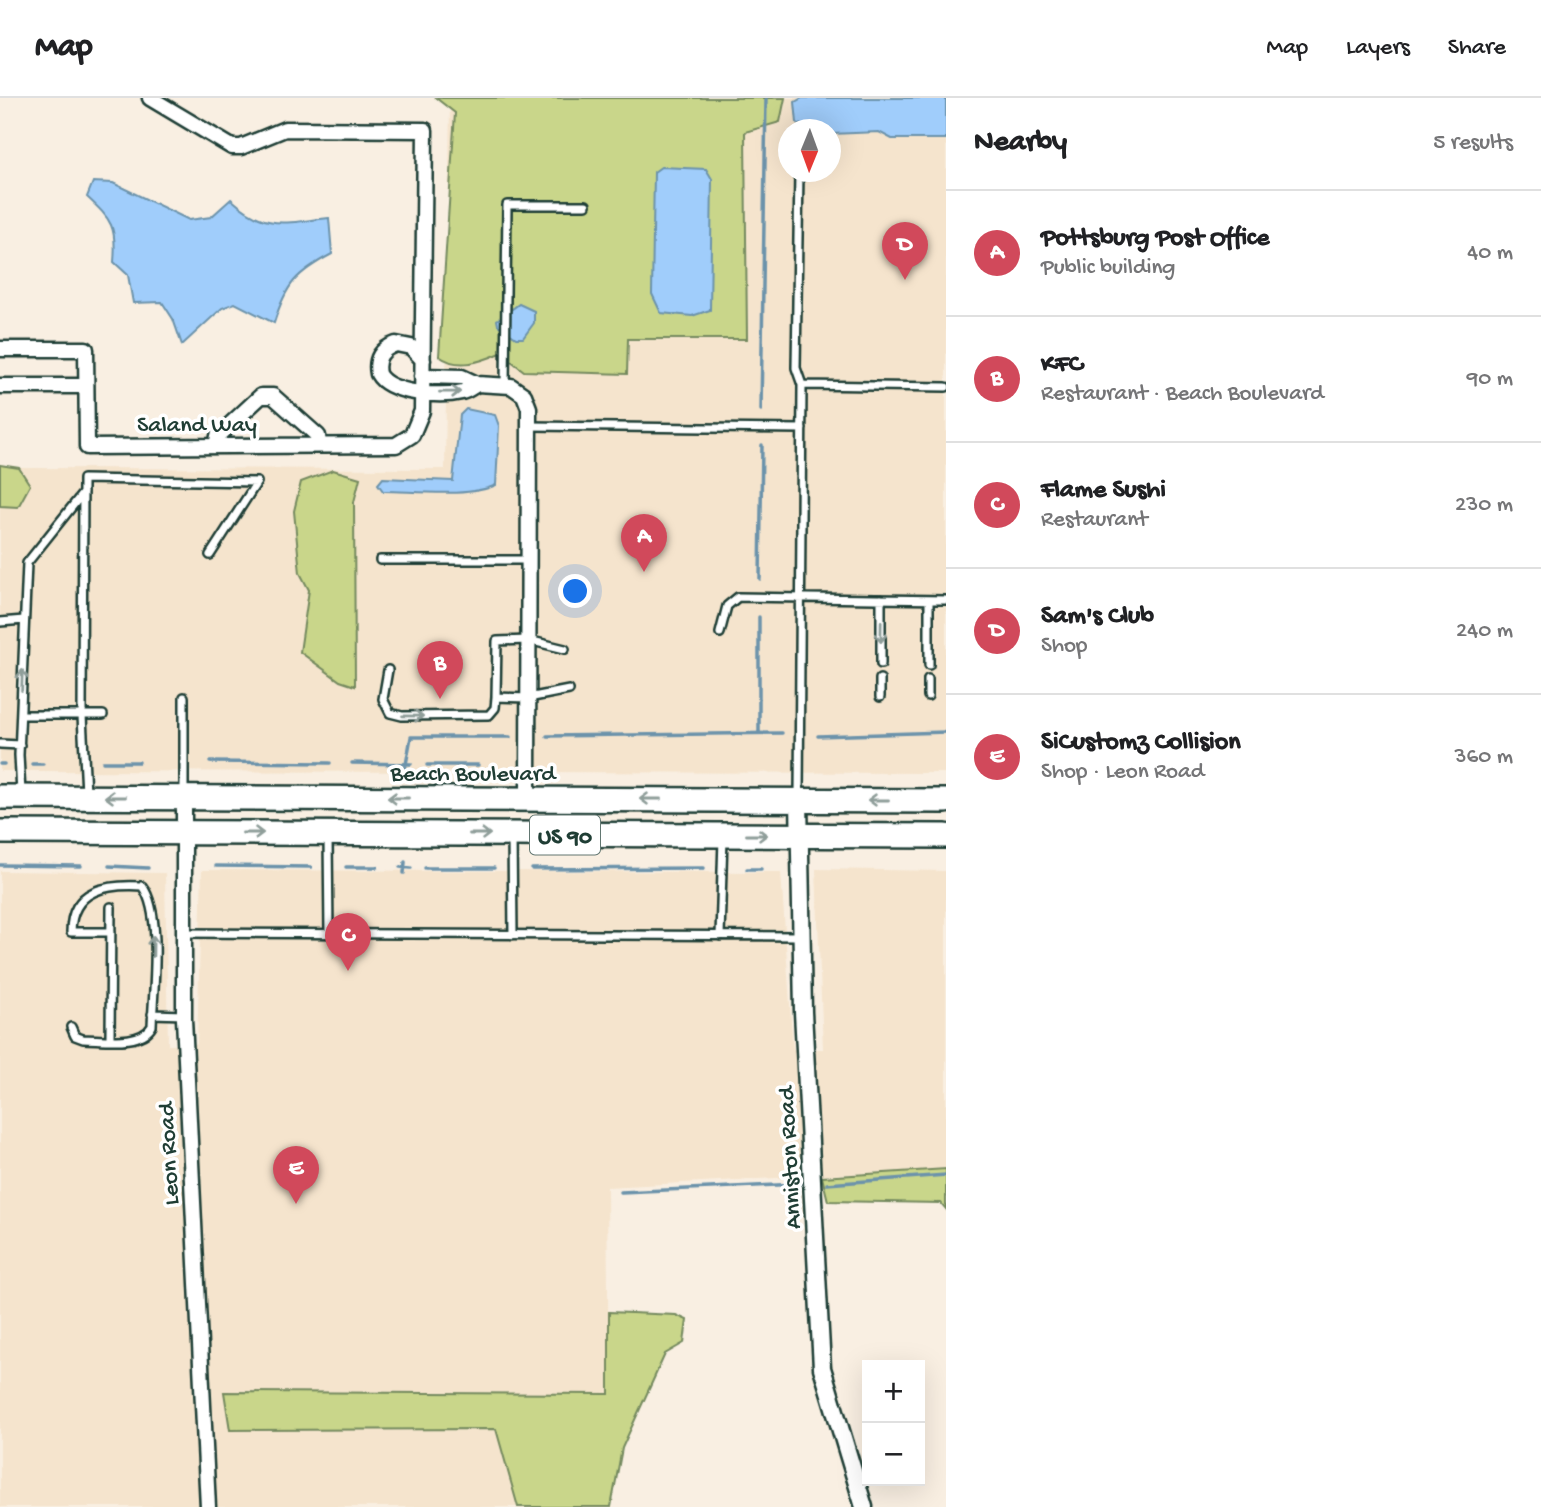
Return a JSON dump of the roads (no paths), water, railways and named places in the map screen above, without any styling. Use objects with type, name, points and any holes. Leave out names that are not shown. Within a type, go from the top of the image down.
[{"type":"highway","name":"Beach Boulevard","points":[[11,797],[946,801]]},
{"type":"highway","name":"US 90","points":[[0,832],[946,835]]},
{"type":"street","name":"Saland Way","points":[[0,349],[86,349],[87,447],[396,444],[406,441],[420,418],[425,130],[285,129],[241,147],[232,147],[150,98]]},
{"type":"street","points":[[423,360],[411,348],[396,344],[382,352],[376,366],[381,381],[387,386],[422,392],[462,392],[477,384]]},
{"type":"street","points":[[422,376],[462,377],[477,384],[518,389],[524,395],[529,408],[528,798]]},
{"type":"street","points":[[0,386],[86,386]]},
{"type":"street","points":[[216,446],[218,436],[261,396],[272,396],[318,436],[318,445]]},
{"type":"street","name":"Leon Road","points":[[184,798],[184,1015],[208,1507]]},
{"type":"street","name":"Anniston Road","points":[[799,800],[802,936],[822,1368],[863,1507]]},
{"type":"lane","points":[[799,182],[796,369],[802,385],[799,800]]},
{"type":"lane","points":[[505,386],[507,205],[586,205]]},
{"type":"lane","points":[[802,385],[946,387]]},
{"type":"lane","points":[[529,426],[802,429]]},
{"type":"lane","points":[[86,797],[82,716],[83,479],[257,482],[210,555]]},
{"type":"lane","points":[[11,797],[20,745],[27,563],[83,493]]},
{"type":"lane","points":[[380,560],[528,560]]},
{"type":"lane","points":[[720,634],[727,606],[738,597],[946,600]]},
{"type":"lane","points":[[881,599],[881,664]]},
{"type":"lane","points":[[929,600],[929,665]]},
{"type":"lane","points":[[0,622],[24,620]]},
{"type":"lane","points":[[388,670],[383,699],[390,713],[414,716],[489,715],[495,708],[497,641],[528,640],[565,649]]},
{"type":"lane","points":[[880,679],[880,696]]},
{"type":"lane","points":[[928,679],[928,696]]},
{"type":"lane","points":[[496,697],[528,698],[569,690]]},
{"type":"lane","points":[[184,697],[184,798]]},
{"type":"lane","points":[[21,715],[103,715]]},
{"type":"lane","points":[[0,744],[20,745]]},
{"type":"lane","points":[[328,834],[329,934]]},
{"type":"lane","points":[[512,834],[513,935]]},
{"type":"lane","points":[[720,936],[724,835]]},
{"type":"lane","points":[[72,1027],[75,1036],[83,1039],[139,1038],[148,1034],[152,1014],[153,925],[148,895],[142,887],[100,887],[88,895],[71,924],[71,932],[111,932]]},
{"type":"lane","points":[[110,1038],[111,907]]},
{"type":"lane","points":[[184,933],[802,936]]},
{"type":"lane","points":[[152,1014],[184,1015]]},
{"type":"water","points":[[802,98],[946,98],[946,139],[892,139],[879,132],[841,134],[841,119],[797,119],[795,102]]},
{"type":"water","points":[[661,167],[706,169],[712,179],[710,310],[692,316],[661,313],[652,294],[654,172]]},
{"type":"water","points":[[93,182],[113,183],[189,220],[211,217],[231,199],[266,221],[329,218],[332,254],[309,267],[294,281],[283,298],[274,323],[235,303],[222,308],[182,345],[173,319],[162,302],[133,303],[128,275],[114,262],[115,240],[111,225],[87,197]]},
{"type":"water","points":[[519,304],[534,311],[534,323],[523,338],[516,338],[498,325],[497,320]]},
{"type":"water","points":[[466,409],[495,415],[499,426],[496,485],[456,493],[383,491],[378,484],[383,478],[453,481],[460,415]]},
{"type":"waterway","points":[[761,410],[766,98]]},
{"type":"waterway","points":[[760,579],[762,445]]},
{"type":"waterway","points":[[759,617],[759,733]]},
{"type":"waterway","points":[[818,736],[946,732]]},
{"type":"waterway","points":[[547,736],[782,733]]},
{"type":"waterway","points":[[405,770],[411,737],[510,737]]},
{"type":"waterway","points":[[103,762],[139,762]]},
{"type":"waterway","points":[[210,762],[330,763]]},
{"type":"waterway","points":[[352,763],[411,764]]},
{"type":"waterway","points":[[32,764],[43,764]]},
{"type":"waterway","points":[[427,765],[478,765]]},
{"type":"waterway","points":[[404,873],[405,862]]},
{"type":"waterway","points":[[0,865],[81,866]]},
{"type":"waterway","points":[[109,866],[148,868]]},
{"type":"waterway","points":[[216,866],[311,867]]},
{"type":"waterway","points":[[346,867],[377,867]]},
{"type":"waterway","points":[[400,867],[411,868]]},
{"type":"waterway","points":[[425,868],[494,868]]},
{"type":"waterway","points":[[532,869],[704,868]]},
{"type":"waterway","points":[[747,869],[761,869]]},
{"type":"waterway","points":[[827,1184],[946,1175]]},
{"type":"waterway","points":[[621,1192],[800,1184]]},
{"type":"place","name":"Sam's Club","points":[[905,280]]},
{"type":"place","name":"Pottsburg Post Office","points":[[644,572]]},
{"type":"place","name":"KFC","points":[[440,699]]},
{"type":"place","name":"Flame Sushi","points":[[348,971]]},
{"type":"place","name":"SiCustomz Collision","points":[[296,1204]]}]
